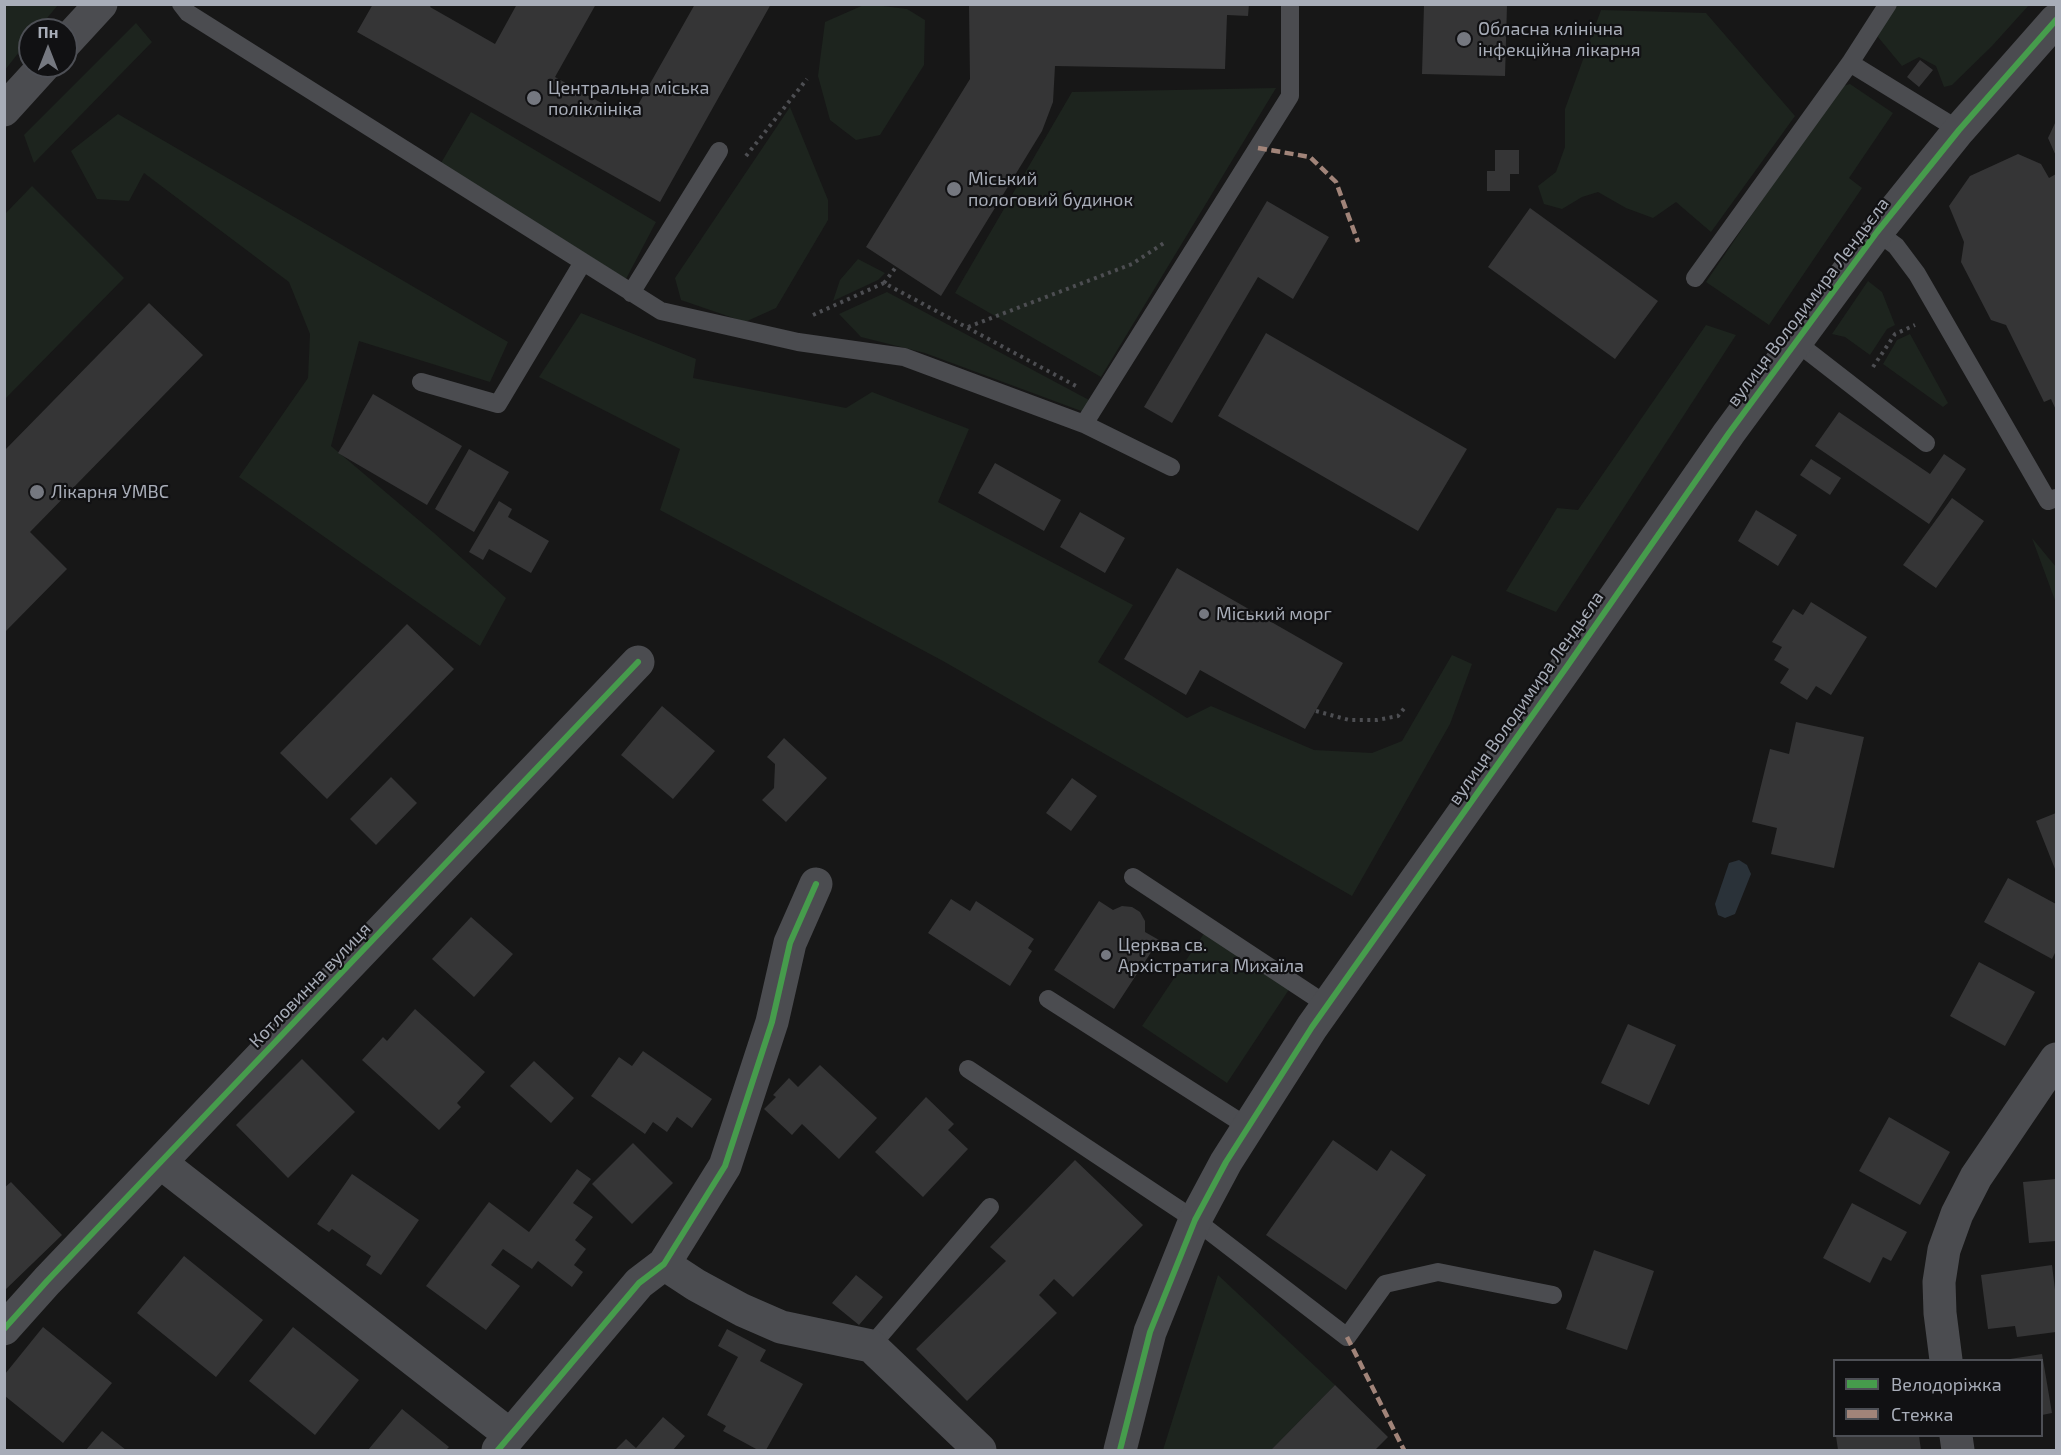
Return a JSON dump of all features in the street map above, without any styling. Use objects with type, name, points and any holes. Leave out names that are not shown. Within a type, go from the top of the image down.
[{"type":"street","points":[[78,29],[101,4]]},
{"type":"street","name":"вулиця Володимира Лендьєла","points":[[1120,1450],[1150,1332],[1195,1220],[1226,1162],[1327,1005],[1562,675],[1729,433],[1877,232],[1959,130],[2056,20]]},
{"type":"street","points":[[4,110],[33,78]]},
{"type":"street","name":"Котловинна вулиця","points":[[4,1329],[47,1281],[638,662]]},
{"type":"street","points":[[161,1163],[504,1443],[639,1283],[664,1264],[725,1166],[772,1022],[790,943],[816,884]]},
{"type":"street","points":[[1946,1359],[1939,1292],[1944,1250],[1957,1214],[1976,1177],[2056,1059]]},
{"type":"street","points":[[664,1264],[741,1310],[781,1327],[871,1346],[980,1450]]},
{"type":"lane","points":[[181,4],[188,13],[661,311],[798,342],[904,357],[1084,424],[1171,467]]},
{"type":"lane","points":[[1084,424],[1290,96],[1290,4]]},
{"type":"lane","points":[[1695,278],[1850,63],[1888,4]]},
{"type":"lane","points":[[1850,63],[1959,130]]},
{"type":"lane","points":[[631,293],[718,151]]},
{"type":"lane","points":[[1877,232],[1896,246],[1917,274],[2048,501],[2056,498]]},
{"type":"lane","points":[[421,382],[498,404],[583,262]]},
{"type":"lane","points":[[1796,342],[1926,444]]},
{"type":"lane","points":[[1134,877],[1327,1005]]},
{"type":"lane","points":[[1048,999],[1248,1127]]},
{"type":"lane","points":[[968,1069],[1195,1220],[1347,1337],[1385,1284],[1438,1272],[1553,1295]]},
{"type":"lane","points":[[871,1346],[990,1207]]},
{"type":"path","points":[[718,151],[742,161],[807,79]]},
{"type":"path","points":[[967,327],[1132,264],[1172,238]]},
{"type":"path","points":[[806,319],[884,283],[896,267]]},
{"type":"path","points":[[884,283],[1100,399]]},
{"type":"path","points":[[1857,390],[1895,334]]},
{"type":"path","points":[[1316,711],[1349,720],[1377,720],[1398,716],[1406,706]]},
{"type":"shaded area","points":[[5,4],[58,5],[47,18],[18,18],[18,53],[5,70]]},
{"type":"shaded area","points":[[866,4],[907,9],[925,20],[924,65],[880,135],[856,140],[830,120],[818,76],[825,22]]},
{"type":"shaded area","points":[[1895,5],[2029,5],[1952,85],[1944,87],[1936,66],[1919,57],[1902,66],[1878,37],[1882,24]]},
{"type":"shaded area","points":[[1601,10],[1706,13],[1795,116],[1711,232],[1676,202],[1653,218],[1626,208],[1598,192],[1582,197],[1562,209],[1544,204],[1538,186],[1556,172],[1565,147],[1565,109]]},
{"type":"shaded area","points":[[136,23],[152,42],[34,163],[24,135]]},
{"type":"shaded area","points":[[1850,84],[1893,113],[1849,178],[1862,188],[1769,325],[1706,282],[1839,87]]},
{"type":"shaded area","points":[[1276,88],[1101,377],[955,293],[1072,92]]},
{"type":"shaded area","points":[[790,107],[828,200],[828,220],[776,308],[745,322],[681,300],[675,278]]},
{"type":"shaded area","points":[[471,112],[656,222],[626,279],[441,163]]},
{"type":"shaded area","points":[[118,114],[508,342],[490,382],[359,341],[331,446],[434,533],[506,598],[480,646],[239,477],[308,378],[310,334],[289,282],[144,173],[129,201],[97,199],[71,151]]},
{"type":"shaded area","points":[[32,186],[124,278],[5,399],[5,214]]},
{"type":"shaded area","points":[[858,259],[885,273],[878,280],[833,301],[840,280]]},
{"type":"shaded area","points":[[1868,281],[1882,292],[1895,325],[1887,329],[1870,355],[1845,337],[1832,334]]},
{"type":"shaded area","points":[[887,292],[1089,400],[1084,412],[925,353],[861,337],[839,314]]},
{"type":"shaded area","points":[[581,313],[696,359],[693,378],[846,408],[872,392],[969,429],[938,502],[1133,605],[1098,662],[1187,718],[1211,706],[1314,750],[1372,753],[1402,741],[1452,655],[1472,664],[1450,724],[1352,896],[943,661],[660,510],[680,449],[539,377]]},
{"type":"shaded area","points":[[1706,325],[1736,335],[1556,612],[1506,591],[1557,508],[1578,510]]},
{"type":"shaded area","points":[[1910,334],[1948,403],[1943,407],[1883,364],[1897,340]]},
{"type":"shaded area","points":[[2032,538],[2056,567],[2056,603]]},
{"type":"shaded area","points":[[1739,860],[1747,865],[1751,874],[1735,914],[1725,918],[1718,915],[1715,904],[1729,863]]},
{"type":"shaded area","points":[[1205,932],[1290,988],[1227,1083],[1142,1026]]},
{"type":"shaded area","points":[[1218,1275],[1335,1385],[1271,1450],[1163,1450]]},
{"type":"building","name":"Центральна міська поліклініка","points":[[373,4],[432,4],[430,7],[495,44],[517,4],[596,4],[555,77],[630,119],[695,4],[771,4],[660,202],[357,32]]},
{"type":"building","name":"Міський пологовий будинок","points":[[969,4],[1249,4],[1248,16],[1227,15],[1225,69],[1055,66],[1053,102],[1042,131],[941,296],[866,247],[970,79]]},
{"type":"building","name":"Обласна клінічна інфекційна лікарня","points":[[1424,5],[1507,5],[1505,76],[1422,74]]},
{"type":"building","points":[[1920,60],[1933,70],[1919,87],[1907,77]]},
{"type":"building","points":[[2056,121],[2056,156],[2048,138]]},
{"type":"building","points":[[1495,150],[1519,150],[1519,174],[1510,174],[1510,191],[1487,191],[1487,171],[1495,171]]},
{"type":"building","points":[[2018,154],[2041,164],[2049,178],[2056,174],[2056,410],[2051,399],[2044,402],[2006,325],[1991,320],[1961,262],[1964,242],[1949,206],[1970,176]]},
{"type":"building","points":[[1267,201],[1329,237],[1293,299],[1258,277],[1172,423],[1144,407]]},
{"type":"building","points":[[1530,208],[1658,301],[1615,359],[1488,267]]},
{"type":"building","name":"Лікарня УМВС","points":[[149,303],[203,355],[30,532],[67,569],[4,633],[4,451]]},
{"type":"building","points":[[1266,333],[1467,449],[1418,531],[1218,416]]},
{"type":"building","points":[[373,394],[462,446],[427,505],[338,453]]},
{"type":"building","points":[[1839,412],[1930,474],[1944,454],[1966,469],[1929,524],[1815,446]]},
{"type":"building","points":[[469,449],[509,472],[474,532],[435,509]]},
{"type":"building","points":[[1811,459],[1841,478],[1830,495],[1800,475]]},
{"type":"building","points":[[995,463],[1061,500],[1044,531],[978,493]]},
{"type":"building","points":[[1952,498],[1984,521],[1936,588],[1903,565]]},
{"type":"building","points":[[499,501],[512,509],[508,517],[549,541],[531,573],[489,549],[483,560],[469,552]]},
{"type":"building","points":[[1756,510],[1797,535],[1778,566],[1738,541]]},
{"type":"building","points":[[1080,512],[1125,538],[1105,573],[1060,547]]},
{"type":"building","name":"Міський морг","points":[[1177,568],[1343,663],[1305,729],[1200,670],[1186,695],[1124,659]]},
{"type":"building","points":[[1811,602],[1867,637],[1831,695],[1816,686],[1807,700],[1780,683],[1789,669],[1774,660],[1782,647],[1772,642],[1793,609],[1803,615]]},
{"type":"building","points":[[407,624],[454,669],[327,799],[280,753]]},
{"type":"building","points":[[662,706],[715,751],[673,799],[621,755]]},
{"type":"building","points":[[1796,722],[1864,737],[1834,868],[1771,854],[1777,828],[1752,822],[1770,749],[1789,754]]},
{"type":"building","points":[[784,738],[827,778],[786,822],[762,800],[774,788],[775,764],[767,757]]},
{"type":"building","points":[[391,777],[417,803],[376,845],[350,819]]},
{"type":"building","points":[[1072,778],[1097,796],[1071,831],[1046,813]]},
{"type":"building","points":[[2056,813],[2056,868],[2055,869],[2036,821]]},
{"type":"building","points":[[2008,878],[2056,904],[2056,951],[2052,959],[1984,922]]},
{"type":"building","points":[[951,899],[970,911],[976,901],[1034,939],[1028,948],[1032,951],[1010,986],[928,933]]},
{"type":"building","name":"Церква св. Архістратига Михаїла","points":[[1099,901],[1113,910],[1122,906],[1132,907],[1140,912],[1145,921],[1145,932],[1159,940],[1114,1009],[1054,970]]},
{"type":"building","points":[[471,917],[513,954],[474,997],[432,959]]},
{"type":"building","points":[[1979,962],[2035,992],[2005,1046],[1950,1016]]},
{"type":"building","points":[[415,1009],[485,1072],[457,1103],[461,1107],[439,1130],[362,1060],[383,1037],[387,1041]]},
{"type":"building","points":[[1628,1024],[1676,1045],[1649,1105],[1601,1083]]},
{"type":"building","points":[[643,1051],[712,1099],[692,1128],[677,1117],[667,1132],[653,1122],[645,1134],[591,1096],[619,1057],[632,1066]]},
{"type":"building","points":[[302,1059],[355,1112],[288,1178],[236,1125]]},
{"type":"building","points":[[534,1061],[574,1098],[551,1123],[510,1086]]},
{"type":"building","points":[[820,1065],[877,1118],[839,1159],[802,1124],[792,1135],[764,1109],[776,1097],[773,1095],[789,1078],[798,1087]]},
{"type":"building","points":[[926,1097],[954,1124],[948,1130],[968,1149],[923,1197],[875,1152]]},
{"type":"building","points":[[1889,1117],[1950,1152],[1920,1205],[1859,1171]]},
{"type":"building","points":[[1333,1140],[1377,1171],[1391,1150],[1426,1175],[1346,1290],[1266,1235]]},
{"type":"building","points":[[633,1143],[673,1183],[632,1224],[592,1184]]},
{"type":"building","points":[[1075,1160],[1143,1225],[1073,1297],[1054,1279],[1039,1295],[1057,1313],[967,1401],[916,1349],[1006,1261],[990,1247]]},
{"type":"building","points":[[577,1169],[591,1179],[573,1203],[593,1217],[575,1240],[586,1249],[574,1265],[583,1272],[572,1287],[538,1261],[532,1269],[503,1249],[491,1265],[520,1286],[486,1330],[426,1286],[489,1202],[529,1232]]},
{"type":"building","points":[[352,1174],[419,1220],[381,1275],[366,1265],[371,1256],[332,1229],[329,1232],[317,1224]]},
{"type":"building","points":[[2056,1179],[2056,1241],[2029,1243],[2023,1182]]},
{"type":"building","points":[[11,1182],[62,1235],[4,1291],[4,1188]]},
{"type":"building","points":[[1852,1203],[1907,1232],[1891,1261],[1883,1257],[1870,1283],[1823,1258]]},
{"type":"building","points":[[1594,1250],[1654,1271],[1627,1350],[1566,1329]]},
{"type":"building","points":[[184,1256],[263,1320],[216,1377],[137,1313]]},
{"type":"building","points":[[2052,1265],[2056,1298],[2056,1332],[2017,1337],[2015,1326],[1988,1329],[1981,1275]]},
{"type":"building","points":[[856,1275],[883,1297],[859,1325],[832,1303]]},
{"type":"building","points":[[43,1327],[112,1383],[63,1443],[5,1396],[5,1374]]},
{"type":"building","points":[[293,1327],[359,1380],[315,1435],[249,1381]]},
{"type":"building","points":[[727,1329],[766,1350],[760,1361],[803,1384],[766,1450],[758,1450],[723,1431],[726,1426],[707,1415],[738,1357],[718,1346]]},
{"type":"building","points":[[2042,1354],[2043,1359],[2010,1359]]},
{"type":"building","points":[[2043,1360],[2052,1413],[2043,1415]]},
{"type":"building","points":[[1335,1385],[1388,1437],[1375,1450],[1271,1450]]},
{"type":"building","points":[[402,1409],[449,1447],[446,1450],[368,1450]]},
{"type":"building","points":[[663,1417],[685,1436],[673,1450],[615,1450],[626,1439],[636,1448]]},
{"type":"building","points":[[102,1431],[126,1450],[86,1450]]},
{"type":"building","points":[[1836,1437],[1919,1437],[1921,1450],[1838,1450]]},
{"type":"marked path","points":[[1258,148],[1310,157],[1336,182],[1358,242]]},
{"type":"marked path","points":[[1347,1337],[1404,1450]]},
{"type":"cycle path","points":[[1120,1450],[1150,1332],[1195,1220],[1226,1162],[1312,1027],[1729,433],[1877,232],[1959,130],[2056,20]]},
{"type":"cycle path","points":[[4,1329],[47,1281],[638,662]]},
{"type":"cycle path","points":[[498,1450],[639,1283],[664,1264],[725,1166],[772,1022],[790,943],[816,884]]},
{"type":"place","name":"Обласна клінічна інфекційна лікарня","points":[[1464,39]]},
{"type":"place","name":"Центральна міська поліклініка","points":[[534,98]]},
{"type":"place","name":"Міський пологовий будинок","points":[[954,189]]},
{"type":"place","name":"Лікарня УМВС","points":[[37,492]]},
{"type":"place","name":"Міський морг","points":[[1204,614]]},
{"type":"place","name":"Церква св. Архістратига Михаїла","points":[[1106,955]]}]
